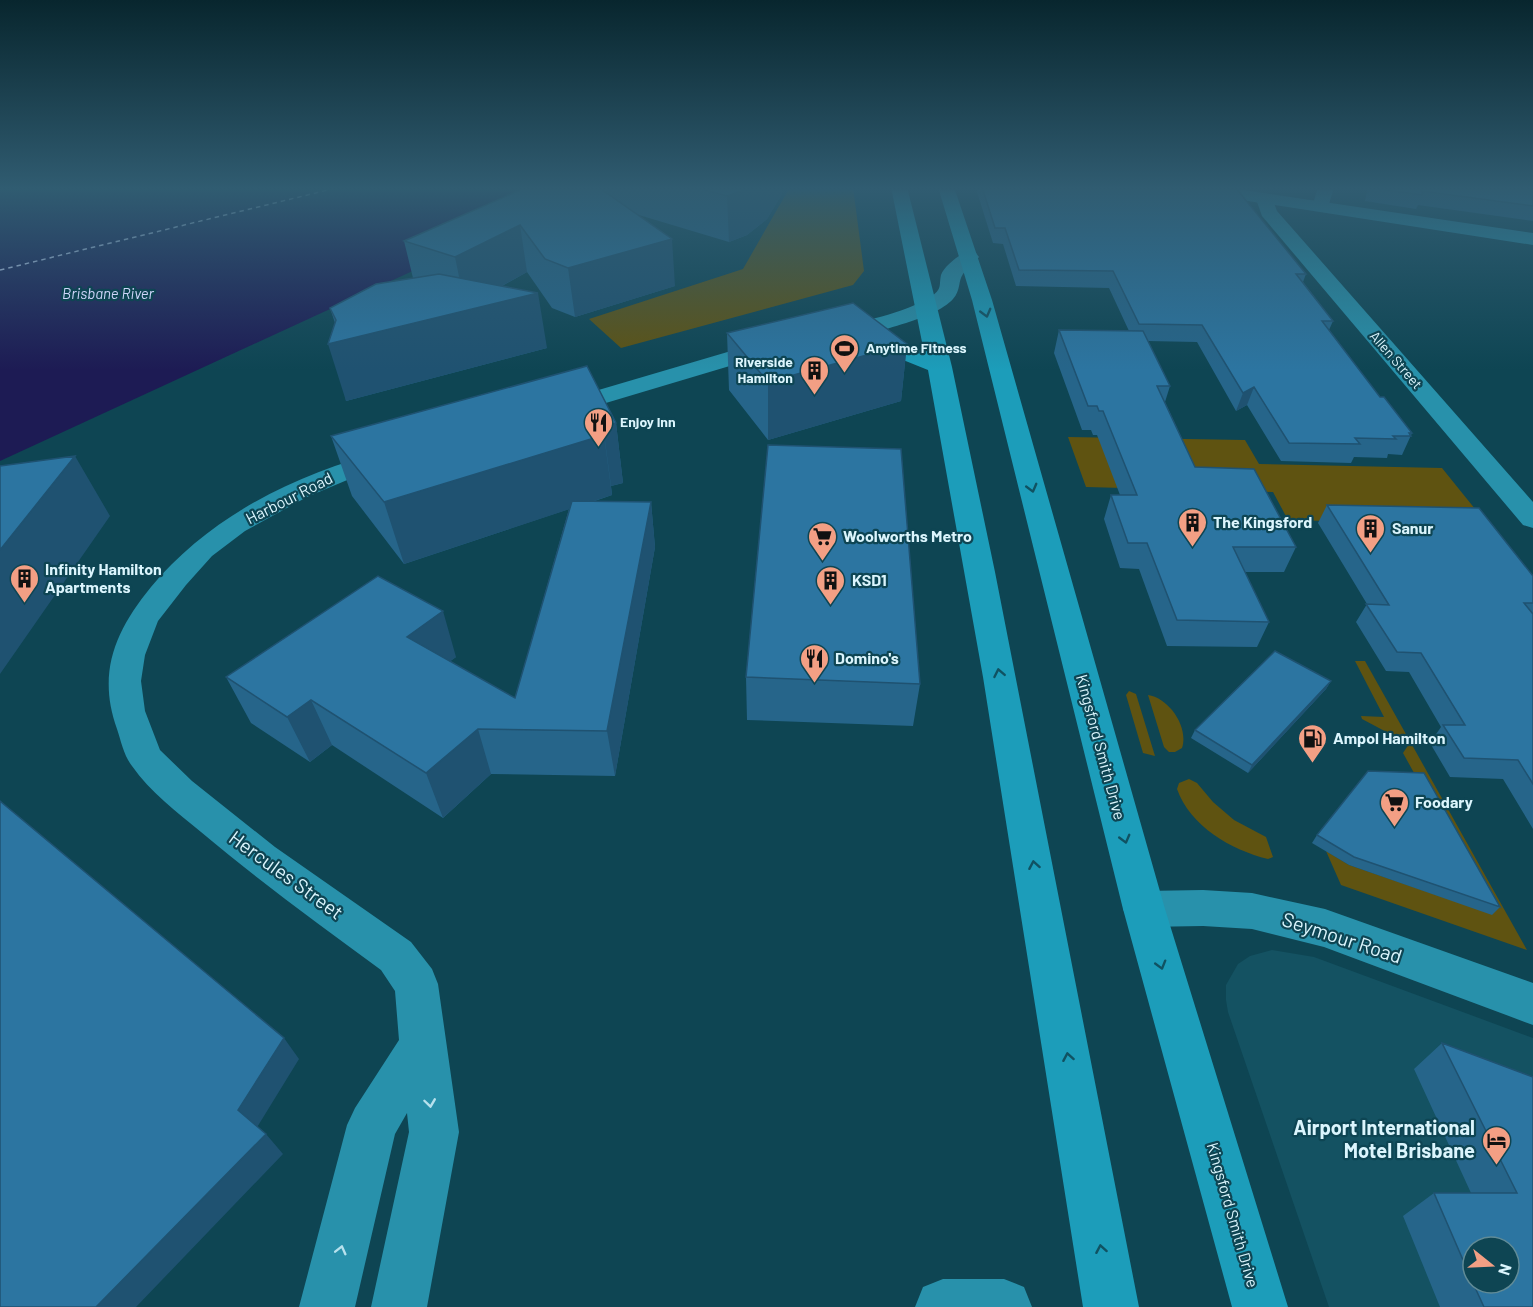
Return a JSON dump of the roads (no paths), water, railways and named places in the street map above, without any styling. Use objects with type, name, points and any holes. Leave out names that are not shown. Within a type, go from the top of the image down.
[{"type":"highway","points":[[913,248],[940,367],[1033,855],[1111,1307]]},
{"type":"highway","name":"Kingsford Smith Drive","points":[[966,248],[982,300],[1144,909],[1260,1307]]},
{"type":"highway","points":[[839,333],[875,339],[940,367]]},
{"type":"street","name":"Allen Street","points":[[1299,248],[1533,519]]},
{"type":"street","points":[[925,298],[839,333],[815,331],[910,297],[925,298],[946,295],[951,286],[951,275],[969,257]]},
{"type":"street","points":[[537,415],[784,342]]},
{"type":"street","name":"Harbour Road","points":[[128,711],[124,681],[128,654],[143,618],[175,578],[202,550],[236,525],[297,490],[343,472],[412,452]]},
{"type":"street","name":"Hercules Street","points":[[128,711],[146,757],[179,792],[261,860],[396,956],[416,984],[434,1132],[399,1307]]},
{"type":"street","name":"Seymour Road","points":[[1144,909],[1203,908],[1252,911],[1325,928],[1533,1004]]},
{"type":"street","points":[[327,1307],[372,1125],[422,1046]]},
{"type":"street","points":[[943,1307],[1004,1307]]},
{"type":"water","name":"Brisbane River","points":[[0,248],[462,248],[443,257],[0,461]]},
{"type":"place","name":"Anytime Fitness","points":[[845,374]]},
{"type":"place","name":"Riverside Hamilton","points":[[814,396]]},
{"type":"place","name":"Enjoy Inn","points":[[599,448]]},
{"type":"place","name":"The Kingsford","points":[[1192,548]]},
{"type":"place","name":"Sanur","points":[[1371,554]]},
{"type":"place","name":"Woolworths Metro","points":[[822,562]]},
{"type":"place","name":"Infinity Hamilton Apartments","points":[[24,604]]},
{"type":"place","name":"KSD1","points":[[831,606]]},
{"type":"place","name":"Domino's","points":[[814,684]]},
{"type":"place","name":"Ampol Hamilton","points":[[1312,764]]},
{"type":"place","name":"Foodary","points":[[1394,828]]},
{"type":"place","name":"Airport International Motel Brisbane","points":[[1496,1166]]}]
